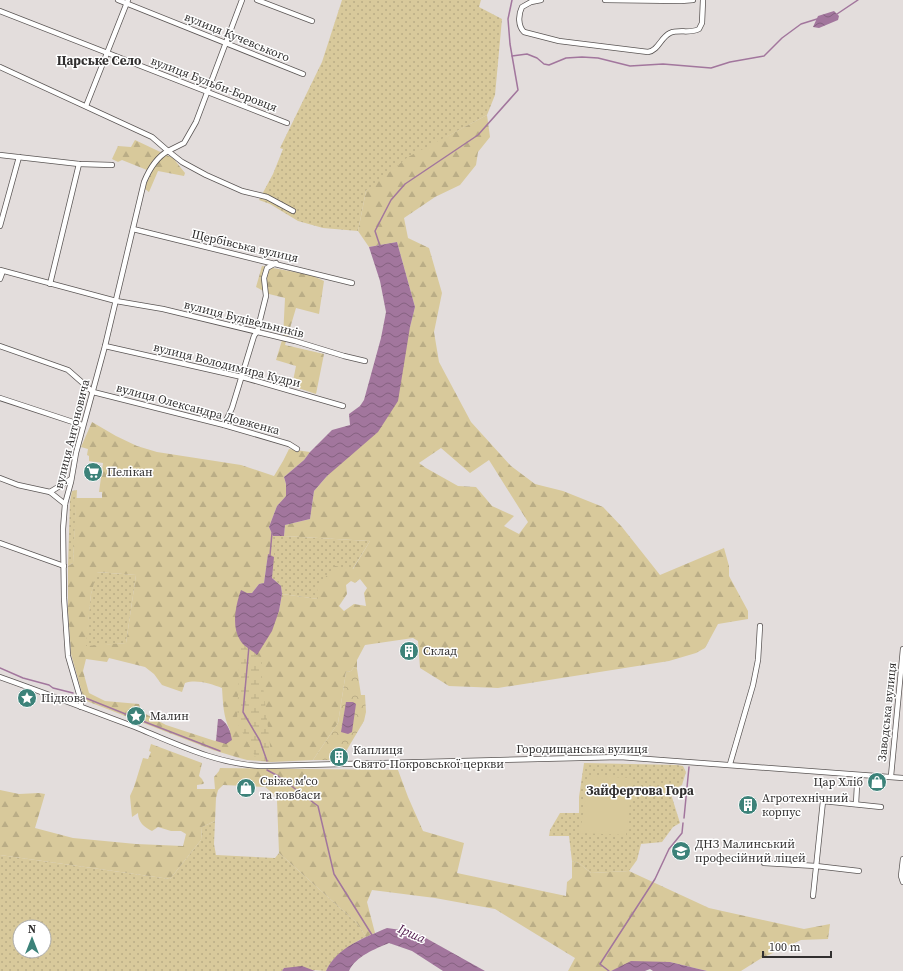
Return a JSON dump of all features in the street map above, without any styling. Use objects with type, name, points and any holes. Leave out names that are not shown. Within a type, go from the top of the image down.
[{"type":"street","name":"вулиця Кучевського","points":[[118,0],[127,2],[303,74]]},
{"type":"street","name":"вулиця Антоновича","points":[[81,707],[82,701],[68,656],[64,598],[63,529],[65,504],[82,425],[93,392],[105,346],[144,182],[155,163],[162,155],[184,143],[196,122],[206,92],[242,0]]},
{"type":"street","points":[[257,0],[312,21]]},
{"type":"street","points":[[541,0],[530,2],[523,6],[520,11],[520,25],[524,32],[558,41],[648,52],[655,49],[670,33],[692,32],[699,29],[702,23],[702,0]]},
{"type":"street","points":[[605,0],[693,0]]},
{"type":"street","points":[[86,106],[127,2]]},
{"type":"street","name":"вулиця Бульби-Боровця","points":[[0,11],[287,123]]},
{"type":"street","points":[[0,67],[152,137],[182,162],[206,175],[242,192],[267,197],[293,211]]},
{"type":"street","points":[[0,155],[79,164],[112,165]]},
{"type":"street","points":[[0,226],[19,157]]},
{"type":"street","points":[[50,284],[79,164]]},
{"type":"street","name":"Щербівська вулиця","points":[[133,229],[352,283]]},
{"type":"street","points":[[224,425],[232,408],[254,336],[257,332],[266,296],[264,278],[266,268],[276,264]]},
{"type":"street","points":[[0,279],[1,270]]},
{"type":"street","name":"вулиця Будівельників","points":[[1,270],[116,301],[163,309],[295,341],[365,361]]},
{"type":"street","points":[[0,346],[68,370],[93,392]]},
{"type":"street","name":"вулиця Володимира Кудри","points":[[105,346],[242,377],[343,406]]},
{"type":"street","name":"вулиця Олександра Довженка","points":[[93,392],[224,425],[289,444],[297,448]]},
{"type":"street","points":[[0,398],[82,425]]},
{"type":"street","points":[[0,478],[18,485],[50,492],[65,504]]},
{"type":"street","points":[[50,492],[71,479]]},
{"type":"street","points":[[0,543],[64,566]]},
{"type":"street","points":[[730,764],[753,685],[758,660],[760,626]]},
{"type":"street","name":"Заводська вулиця","points":[[891,776],[903,649]]},
{"type":"street","name":"Городищанська вулиця","points":[[0,677],[222,760],[238,764],[266,766],[633,757],[903,778]]},
{"type":"street","points":[[856,804],[857,785]]},
{"type":"street","points":[[814,896],[823,801],[881,807]]},
{"type":"street","points":[[903,859],[901,876],[903,882]]},
{"type":"street","points":[[764,863],[816,866],[859,871]]},
{"type":"green space","points":[[342,0],[481,0],[479,7],[502,19],[495,95],[487,115],[448,136],[366,191],[358,231],[323,228],[298,221],[270,204],[259,200],[273,174],[283,149],[280,148],[322,62]]},
{"type":"green space","points":[[487,115],[490,137],[478,152],[476,165],[460,185],[435,197],[404,218],[408,238],[429,248],[442,293],[434,332],[439,362],[471,422],[511,466],[535,484],[563,491],[603,507],[622,527],[660,575],[724,548],[729,566],[729,576],[748,611],[748,619],[718,624],[705,648],[696,653],[669,661],[498,688],[449,686],[420,668],[418,641],[413,638],[365,645],[357,660],[357,669],[354,667],[351,671],[346,672],[338,723],[313,760],[272,762],[247,760],[213,750],[84,700],[71,654],[68,610],[68,566],[73,563],[76,498],[102,498],[102,492],[99,492],[103,463],[89,461],[89,456],[87,455],[88,449],[81,447],[92,422],[137,446],[157,452],[241,465],[274,476],[289,449],[310,452],[304,460],[284,477],[286,484],[286,496],[277,506],[269,527],[273,536],[274,557],[268,555],[264,583],[259,584],[252,593],[247,593],[279,611],[282,594],[318,599],[317,587],[335,566],[353,569],[370,541],[284,536],[285,525],[310,519],[314,491],[327,476],[410,327],[415,307],[397,242],[369,247],[358,231],[366,191],[408,157]],"holes":[[[441,448],[470,473],[489,460],[528,522],[519,534],[504,526],[514,516],[492,506],[476,487],[458,486],[419,463]],[[97,572],[136,575],[126,643],[86,646],[91,594]],[[360,579],[367,588],[364,593],[366,606],[354,604],[344,611],[339,606],[347,594],[346,585],[351,581],[355,583]],[[109,658],[145,667],[154,674],[162,685],[182,692],[185,683],[190,682],[204,682],[222,688],[225,715],[230,730],[215,741],[166,725],[142,712],[139,704],[105,701],[89,693],[83,671],[86,659],[107,662]]]},
{"type":"green space","points":[[135,140],[173,158],[185,173],[184,176],[158,171],[149,192],[145,189],[152,172],[122,160],[118,162],[112,159],[118,146],[131,147]]},
{"type":"green space","points":[[262,266],[311,275],[324,281],[319,314],[296,308],[285,345],[324,354],[316,394],[292,386],[296,366],[276,360],[283,337],[285,298],[269,294],[256,287]]},
{"type":"green space","points":[[77,490],[73,563],[68,566],[70,501],[72,491]]},
{"type":"green space","points":[[273,536],[370,541],[352,570],[318,599],[282,594],[281,586],[272,578]]},
{"type":"green space","points":[[96,572],[136,575],[126,643],[85,647],[91,594]]},
{"type":"green space","points":[[240,641],[262,659],[262,677],[272,762],[257,760],[237,722]]},
{"type":"green space","points":[[354,667],[357,669],[361,695],[365,695],[366,712],[364,721],[342,758],[339,760],[313,760],[338,723],[346,672],[351,671]]},
{"type":"green space","points":[[151,744],[202,763],[199,776],[204,783],[197,785],[197,789],[215,789],[214,777],[220,768],[398,770],[423,831],[464,843],[457,873],[566,896],[567,882],[572,878],[572,861],[579,863],[591,873],[629,871],[709,908],[804,929],[830,924],[828,939],[801,940],[760,959],[741,971],[707,971],[670,962],[611,971],[568,971],[575,958],[495,909],[435,898],[372,890],[367,902],[375,933],[366,937],[357,923],[279,853],[277,800],[274,794],[265,787],[223,785],[218,790],[216,798],[215,821],[202,827],[201,840],[170,879],[0,855],[0,790],[19,794],[45,794],[35,828],[73,838],[136,844],[183,846],[186,834],[181,831],[171,831],[158,827],[152,831],[142,824],[138,813],[132,817],[130,796],[143,758],[148,759],[151,752],[149,751]]},
{"type":"green space","points":[[584,763],[677,765],[683,766],[686,772],[682,785],[670,791],[680,823],[673,827],[662,842],[641,844],[637,860],[629,871],[591,873],[579,863],[572,861],[569,836],[549,836],[550,830],[560,813],[579,813],[579,797]]},
{"type":"green space","points":[[589,776],[633,778],[626,835],[580,833]]},
{"type":"green space","points":[[215,821],[214,844],[216,855],[275,858],[279,853],[357,923],[366,937],[354,943],[338,955],[326,971],[284,968],[282,971],[0,971],[0,855],[170,879],[201,840],[202,827]]},
{"type":"water","points":[[834,11],[839,16],[838,20],[819,28],[813,27],[818,16]]},
{"type":"water","points":[[397,242],[415,307],[410,327],[398,401],[378,432],[327,476],[314,491],[310,519],[285,525],[284,536],[273,536],[269,527],[277,506],[286,496],[286,484],[284,477],[304,460],[332,430],[350,425],[349,414],[360,406],[364,400],[381,338],[386,312],[380,281],[369,247]]},
{"type":"water","points":[[268,554],[274,557],[272,578],[281,586],[282,594],[279,611],[272,631],[257,655],[240,640],[237,634],[235,615],[241,590],[247,593],[252,593],[259,584],[264,583]]},
{"type":"water","points":[[346,702],[353,702],[356,704],[352,732],[348,734],[341,732]]},
{"type":"water","points":[[218,719],[224,721],[230,731],[232,740],[226,744],[216,741]]},
{"type":"water","name":"Ірша","points":[[387,928],[415,932],[485,971],[443,971],[412,951],[389,943],[361,957],[349,971],[326,971],[344,949]]},
{"type":"water","points":[[631,961],[670,962],[707,971],[653,971],[650,969],[645,971],[611,971]]},
{"type":"water","points":[[302,966],[315,971],[282,971],[284,968]]},
{"type":"waterway","points":[[380,246],[375,231],[391,200],[405,184],[478,135],[518,90],[510,44],[508,19],[512,0]]},
{"type":"waterway","points":[[837,14],[858,0]]},
{"type":"waterway","points":[[512,56],[527,54],[537,58],[544,64],[549,65],[566,58],[582,57],[598,58],[630,66],[663,64],[711,68],[730,62],[764,56],[782,38],[801,24],[817,19]]},
{"type":"waterway","points":[[270,555],[272,533]]},
{"type":"waterway","points":[[249,646],[243,712],[260,741],[267,761]]},
{"type":"waterway","points":[[0,668],[23,678],[73,693]]},
{"type":"waterway","points":[[83,697],[133,717]]},
{"type":"waterway","points":[[140,720],[220,751]]},
{"type":"waterway","points":[[684,818],[689,767]]},
{"type":"waterway","points":[[267,770],[278,776],[318,806],[334,874],[372,935]]},
{"type":"waterway","points":[[609,971],[600,964],[655,879],[669,849],[682,833],[683,823]]},
{"type":"place","name":"Пелікан","points":[[93,472]]},
{"type":"place","name":"Склад","points":[[409,651]]},
{"type":"place","name":"Підкова","points":[[27,698]]},
{"type":"place","name":"Малин","points":[[136,716]]},
{"type":"place","name":"Каплиця Свято-Покровської церкви","points":[[339,757]]},
{"type":"place","name":"Цар Хліб","points":[[877,782]]},
{"type":"place","name":"Свіже м'со та ковбаси","points":[[246,788]]},
{"type":"place","name":"Агротехнічний корпус","points":[[748,805]]},
{"type":"place","name":"ДНЗ Малинський професійний ліцей","points":[[681,851]]},
{"type":"district","name":"Царське Село","points":[[99,60]]},
{"type":"district","name":"Зайфертова Гора","points":[[640,790]]}]
